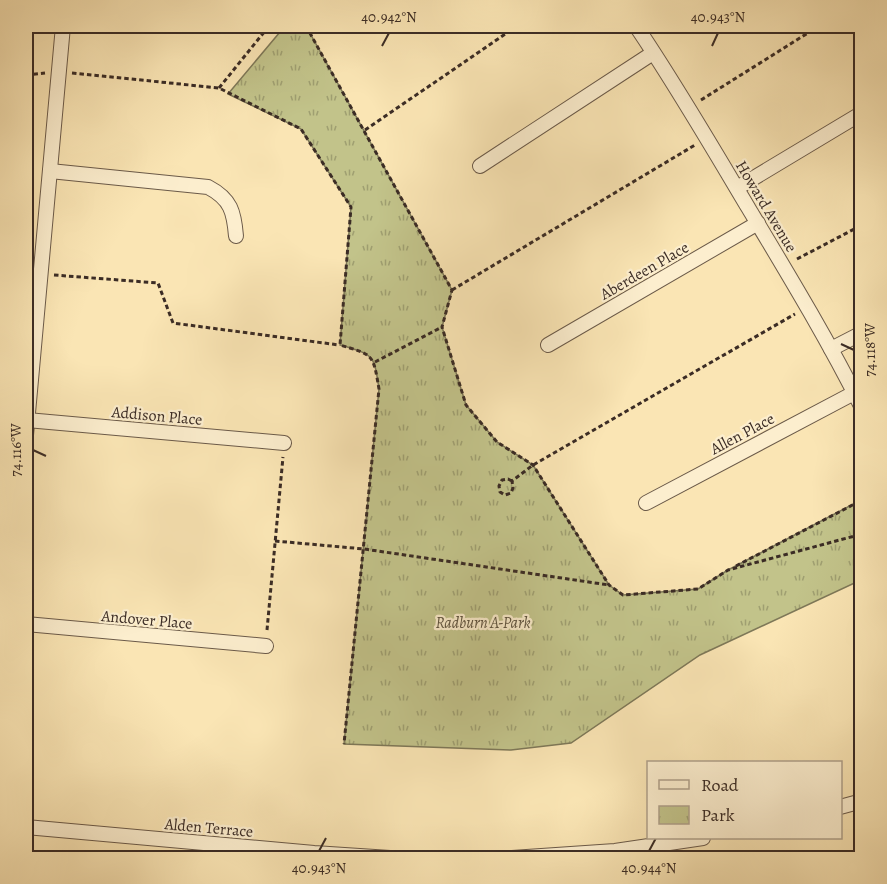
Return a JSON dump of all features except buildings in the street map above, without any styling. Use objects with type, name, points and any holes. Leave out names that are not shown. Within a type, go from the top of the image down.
[{"type":"street","points":[[26,435],[29,357],[40,276],[63,26]]},
{"type":"street","name":"Howard Avenue","points":[[639,27],[807,307],[861,408]]},
{"type":"street","points":[[480,166],[653,53]]},
{"type":"street","points":[[737,188],[861,113]]},
{"type":"street","points":[[50,171],[207,187],[218,192],[228,203],[234,216],[236,236]]},
{"type":"street","name":"Aberdeen Place","points":[[548,345],[758,223]]},
{"type":"street","points":[[831,349],[861,333]]},
{"type":"street","name":"Allen Place","points":[[646,503],[854,393]]},
{"type":"street","name":"Addison Place","points":[[27,420],[284,443]]},
{"type":"street","name":"Andover Place","points":[[26,624],[266,646]]},
{"type":"street","points":[[842,806],[861,801]]},
{"type":"street","name":"Alden Terrace","points":[[26,827],[314,854],[390,858]]},
{"type":"street","points":[[512,858],[615,851],[691,839]]},
{"type":"lane","points":[[26,275],[40,276]]},
{"type":"path","points":[[219,88],[269,26]]},
{"type":"path","points":[[306,26],[452,290],[442,327],[466,405],[497,442],[533,465],[609,585],[623,595],[698,589],[729,570],[861,500]]},
{"type":"path","points":[[365,131],[517,26]]},
{"type":"path","points":[[689,108],[819,26]]},
{"type":"path","points":[[26,75],[58,72],[219,88],[301,129],[351,207],[340,345]]},
{"type":"path","points":[[452,290],[707,138]]},
{"type":"path","points":[[783,266],[861,225]]},
{"type":"path","points":[[40,276],[158,284],[173,323],[340,345],[363,351],[375,362],[379,389],[344,744]]},
{"type":"path","points":[[512,481],[533,465],[807,307]]},
{"type":"path","points":[[375,362],[442,327]]},
{"type":"path","points":[[266,646],[284,443]]},
{"type":"path","points":[[502,480],[512,481],[511,493],[505,495],[500,492],[499,486],[502,480]]},
{"type":"path","points":[[729,570],[861,534]]},
{"type":"path","points":[[276,541],[364,549],[609,585]]},
{"type":"green space","name":"Radburn A-Park","points":[[285,26],[306,26],[452,290],[442,327],[466,405],[497,442],[533,465],[609,585],[623,595],[698,589],[728,570],[861,500],[861,580],[700,655],[571,743],[511,750],[344,744],[379,389],[376,369],[370,358],[360,351],[340,345],[351,207],[301,129],[228,94]]}]
